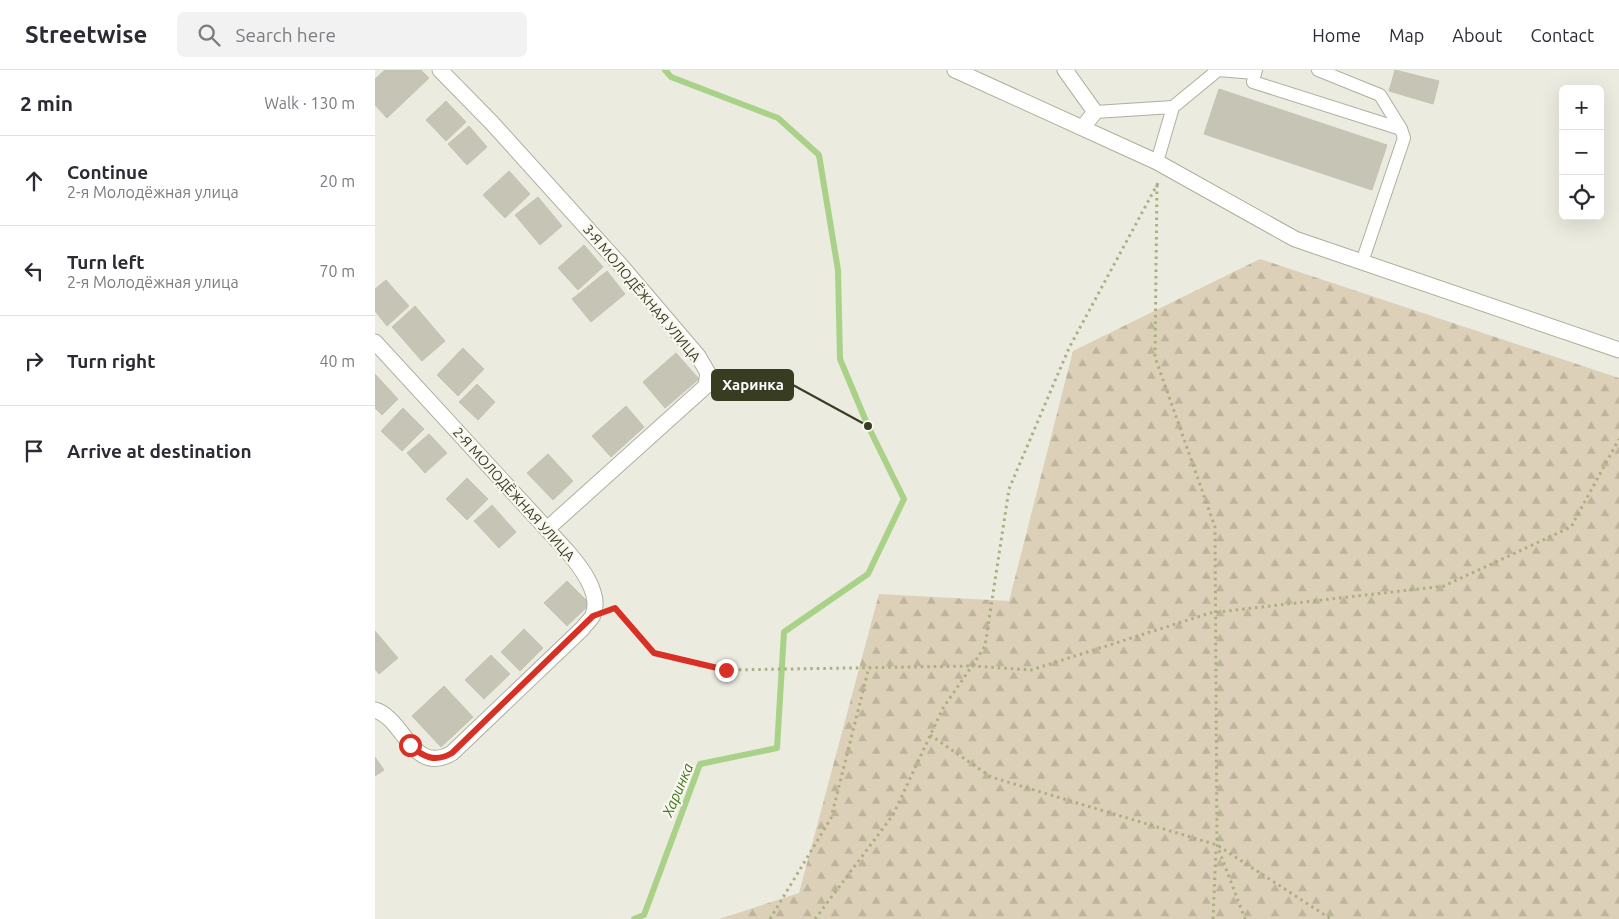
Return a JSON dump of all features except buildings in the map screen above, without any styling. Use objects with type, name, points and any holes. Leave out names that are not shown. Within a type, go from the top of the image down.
[{"type":"street","name":"3-Я МОЛОДЁЖНАЯ УЛИЦА","points":[[440,70],[492,123],[623,268],[698,356],[707,373],[705,386],[547,529]]},
{"type":"street","points":[[955,70],[1161,165],[1295,238],[1619,350]]},
{"type":"street","points":[[1065,70],[1095,112],[1083,128]]},
{"type":"street","name":"2-Я МОЛОДЁЖНАЯ УЛИЦА","points":[[375,342],[581,567],[594,599],[593,616]]},
{"type":"street","points":[[375,710],[390,718],[410,745],[422,756],[445,757],[452,753],[593,616]]},
{"type":"lane","points":[[1095,112],[1173,107],[1218,70],[1255,72],[1253,82],[1401,129]]},
{"type":"lane","points":[[1318,70],[1380,95],[1401,129],[1404,138],[1362,262]]},
{"type":"lane","points":[[1161,165],[1173,107]]},
{"type":"path","points":[[1161,165],[1157,184],[1155,357],[1215,527],[1217,845],[1213,919]]},
{"type":"path","points":[[815,919],[893,815],[943,708],[985,646],[1009,489],[1069,348],[1157,184]]},
{"type":"path","points":[[593,616],[615,608],[654,653],[726,670],[972,666],[1031,670],[1215,612],[1444,586],[1571,527],[1619,439]]},
{"type":"path","points":[[770,919],[831,818],[869,667]]},
{"type":"path","points":[[930,735],[991,777],[1217,845],[1331,919]]},
{"type":"path","points":[[1217,845],[1245,919]]},
{"type":"green space","points":[[1260,259],[1619,378],[1619,919],[719,919],[799,893],[879,594],[1009,601],[1073,351]]},
{"type":"waterway","name":"Харинка","points":[[634,919],[644,915],[700,764],[777,748],[784,632],[868,574],[904,499],[868,426],[840,359],[838,270],[819,155],[778,118],[671,77],[665,70]]},
{"type":"place","name":"Харинка","points":[[868,426]]},
{"type":"route","points":[[410,745],[422,756],[429,758],[445,757],[452,753],[559,648],[583,628],[593,616],[615,608],[654,653],[726,670]]}]
